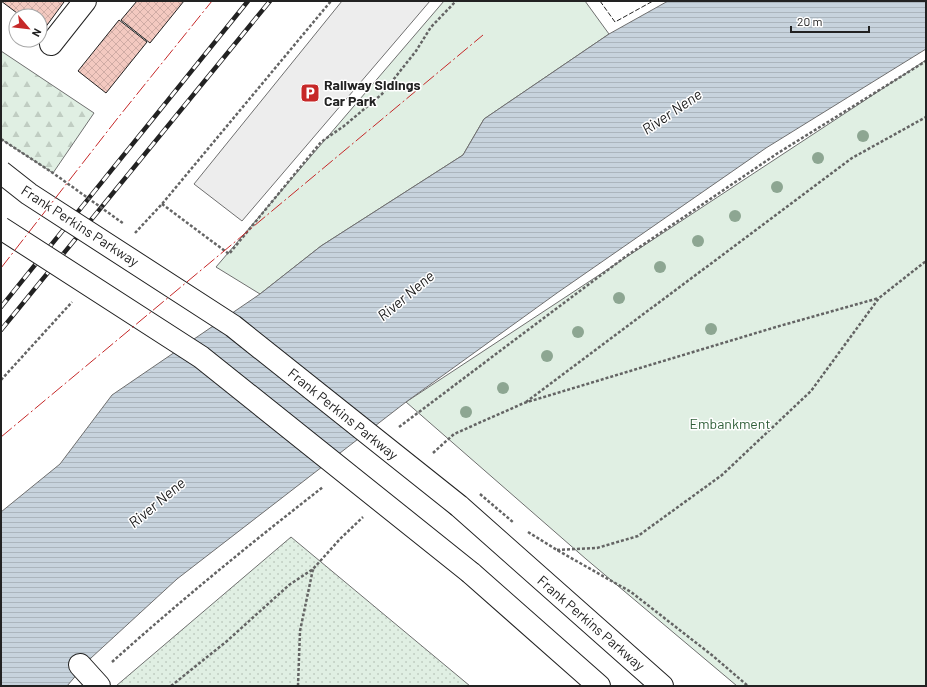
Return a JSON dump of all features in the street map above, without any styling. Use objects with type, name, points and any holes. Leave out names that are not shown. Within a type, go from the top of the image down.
[{"type":"main road","points":[[51,44],[85,1]]},
{"type":"main road","name":"Frank Perkins Parkway","points":[[1,172],[36,198],[233,326],[459,506],[662,686]]},
{"type":"main road","points":[[1,228],[201,357],[471,573],[599,686]]},
{"type":"main road","points":[[80,665],[98,686]]},
{"type":"path","points":[[135,233],[162,204],[331,1]]},
{"type":"path","points":[[162,204],[229,254],[321,142],[344,126],[382,94],[416,51],[431,27],[456,1]]},
{"type":"path","points":[[436,398],[631,253],[778,153],[926,62]]},
{"type":"path","points":[[879,298],[769,329],[524,404],[852,158],[926,117]]},
{"type":"path","points":[[557,550],[597,548],[638,536],[722,475],[811,391],[879,298],[926,261]]},
{"type":"path","points":[[1,380],[76,298]]},
{"type":"path","points":[[514,523],[520,527]]},
{"type":"path","points":[[526,531],[631,592],[713,656],[748,686]]},
{"type":"path","points":[[108,665],[166,613],[245,548]]},
{"type":"path","points":[[171,686],[227,641],[289,585],[313,569],[300,631],[298,686]]},
{"type":"green space","points":[[444,1],[585,1],[609,34],[484,119],[463,155],[321,246],[260,294],[216,267]]},
{"type":"green space","points":[[1,51],[94,113],[53,173],[1,139]]},
{"type":"green space","name":"Embankment","points":[[926,60],[926,686],[737,686],[586,559],[406,402]]},
{"type":"green space","points":[[291,537],[470,686],[116,686]]},
{"type":"shaded area","name":"Railway Sidings Car Park","points":[[342,1],[430,1],[242,221],[194,184]]},
{"type":"water","name":"River Nene","points":[[668,1],[926,1],[926,49],[766,148],[557,293],[406,402],[177,579],[91,658],[67,686],[1,686],[1,512],[60,464],[112,395],[260,294],[321,246],[463,155],[484,119],[609,34]]},
{"type":"building","points":[[1,1],[64,2],[48,24],[48,8],[10,8]]},
{"type":"building","points":[[137,1],[184,1],[150,43],[121,20]]},
{"type":"building","points":[[119,20],[147,42],[106,93],[78,71]]},
{"type":"railway","points":[[1,307],[248,1]]},
{"type":"railway","points":[[1,330],[270,1]]},
{"type":"fence","points":[[600,1],[615,22],[653,1]]},
{"type":"power","points":[[1,268],[117,119],[212,1]]},
{"type":"power","points":[[1,437],[483,35]]},
{"type":"place","name":"Railway Sidings Car Park","points":[[310,93]]}]
